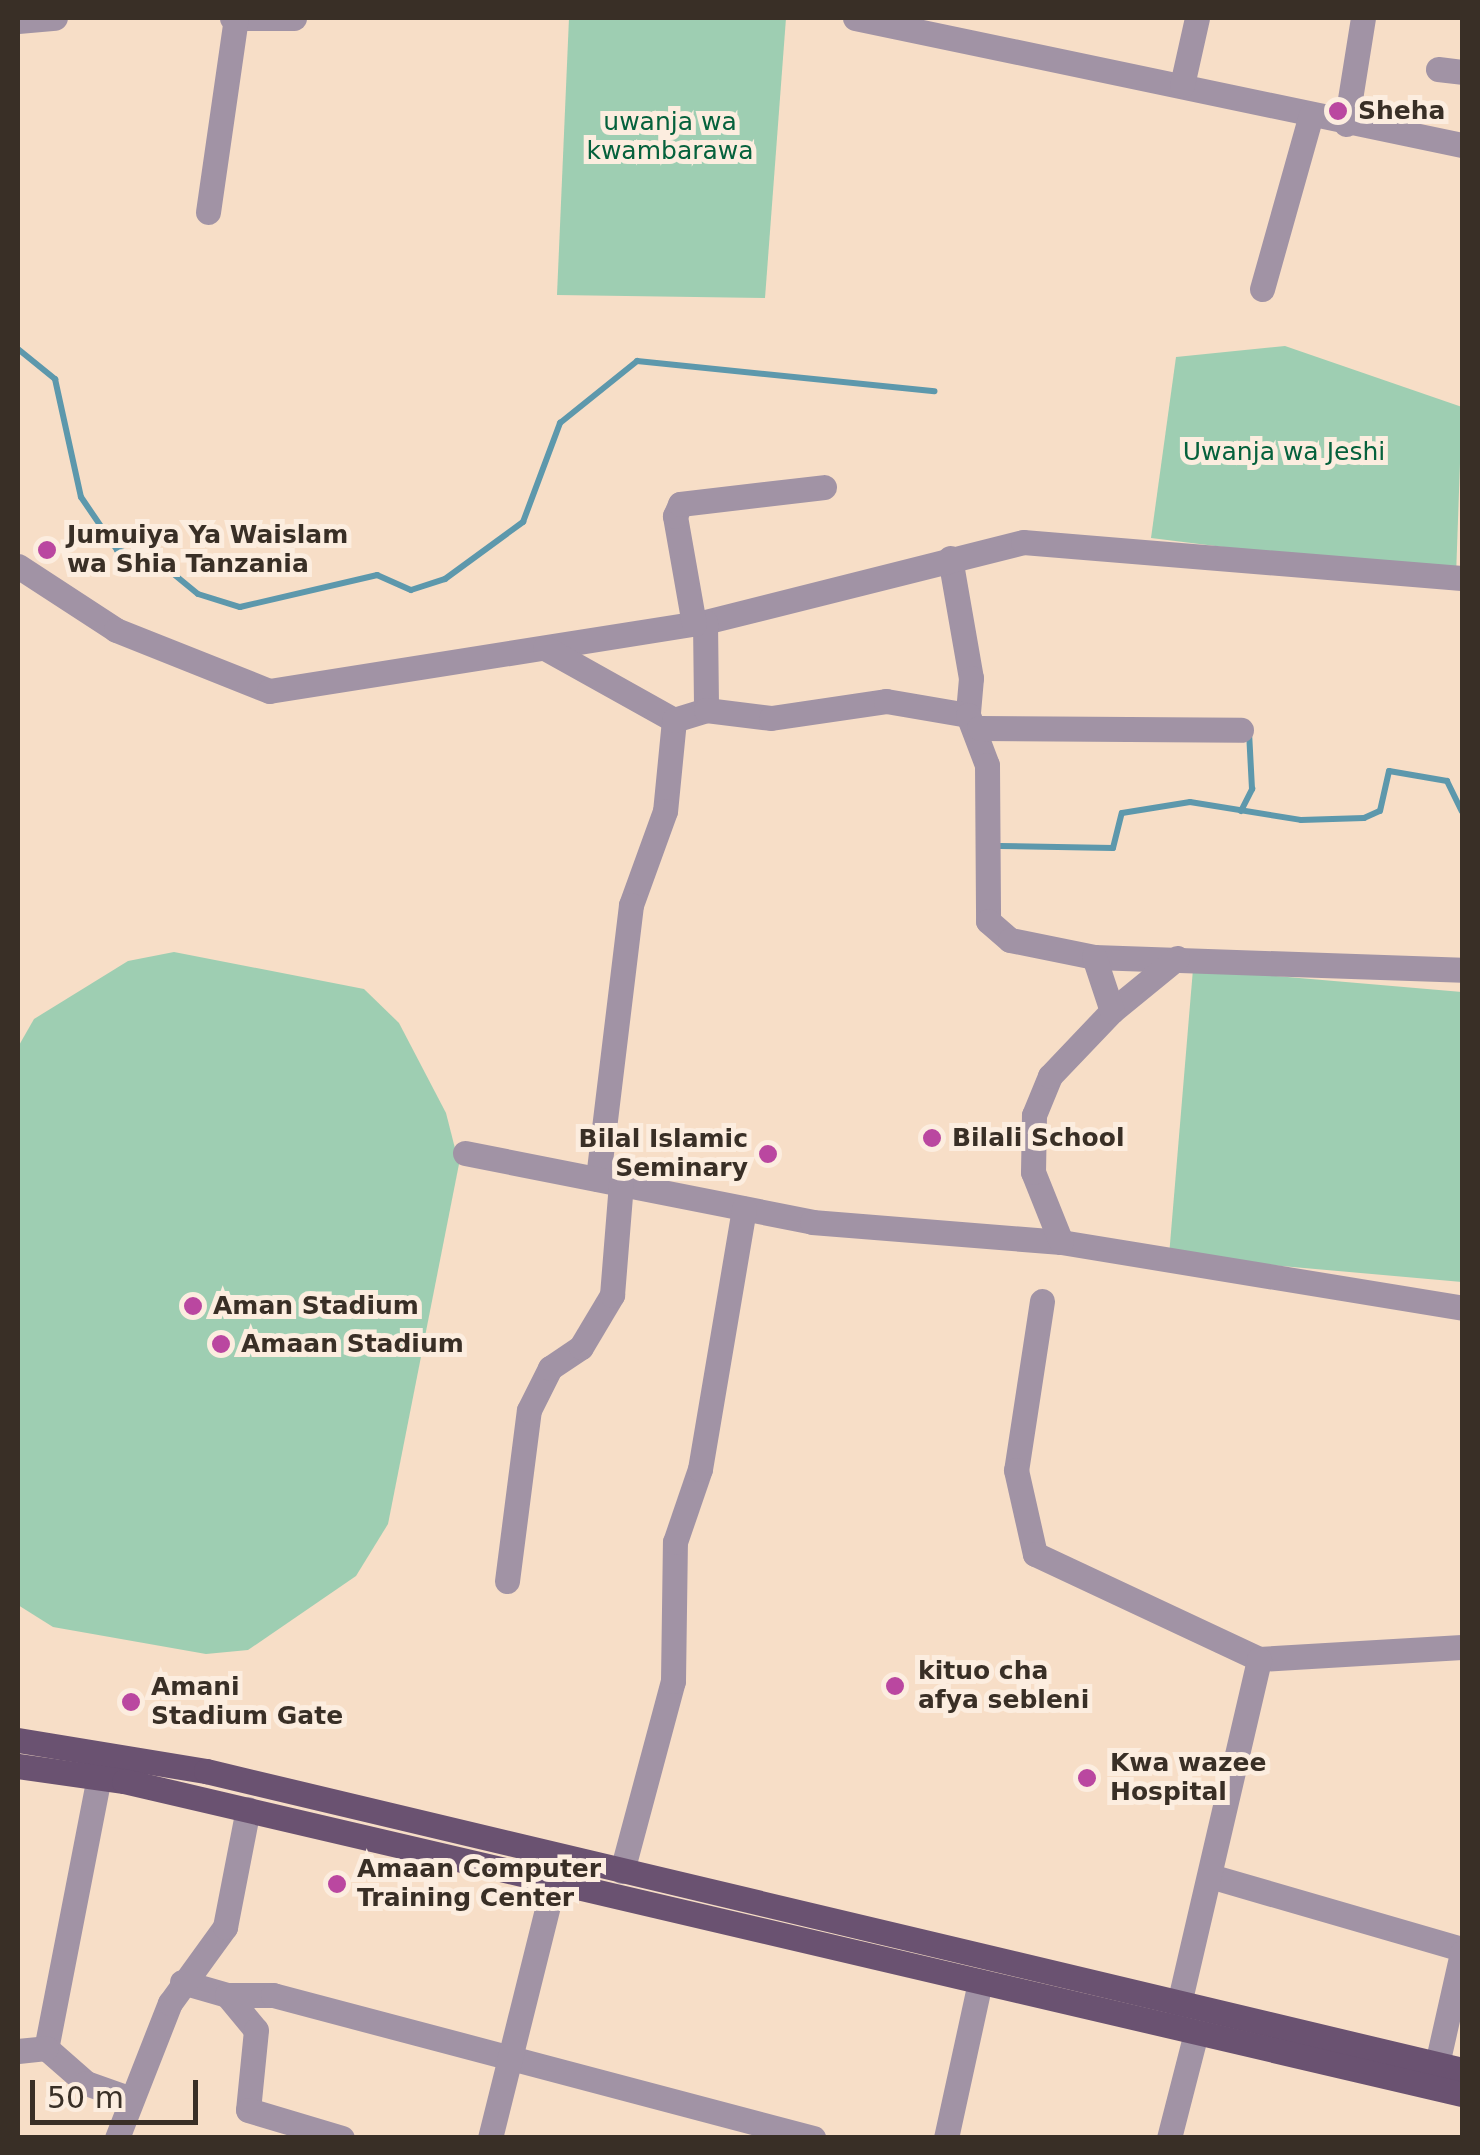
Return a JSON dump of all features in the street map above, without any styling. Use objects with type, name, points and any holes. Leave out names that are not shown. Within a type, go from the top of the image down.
[{"type":"main road","points":[[18,1740],[103,1751],[622,1871],[1178,2008],[1462,2070]]},
{"type":"main road","points":[[18,1766],[102,1777],[248,1809],[1462,2094]]},
{"type":"street","points":[[18,21],[55,18]]},
{"type":"street","points":[[208,212],[234,18],[294,18]]},
{"type":"street","points":[[855,18],[1182,85],[1346,124],[1462,145]]},
{"type":"street","points":[[1182,85],[1196,18]]},
{"type":"street","points":[[1346,124],[1364,18]]},
{"type":"street","points":[[1262,289],[1311,115]]},
{"type":"street","points":[[706,710],[700,623],[674,516],[680,504],[824,486]]},
{"type":"street","points":[[18,566],[116,630],[269,691],[700,623],[1024,542],[1088,542],[1462,578]]},
{"type":"street","points":[[950,558],[971,678],[992,930],[1094,956],[1462,970]]},
{"type":"street","points":[[545,648],[674,720],[706,710],[771,718],[886,701],[973,722],[1241,730]]},
{"type":"street","points":[[507,1582],[529,1410],[550,1368],[581,1346],[612,1295],[610,1182],[632,906],[665,811],[674,720]]},
{"type":"street","points":[[1094,956],[1112,1011]]},
{"type":"street","points":[[1060,1242],[1034,1172],[1039,1095],[1112,1011],[1177,958]]},
{"type":"street","points":[[466,1152],[744,1208],[1060,1242],[1462,1308]]},
{"type":"street","points":[[622,1871],[673,1681],[675,1542],[700,1468],[744,1208]]},
{"type":"street","points":[[1042,1300],[1016,1470],[1035,1554],[1259,1658],[1462,1647]]},
{"type":"street","points":[[1178,2008],[1259,1658]]},
{"type":"street","points":[[46,2048],[102,1777],[103,1751]]},
{"type":"street","points":[[117,2138],[182,1982],[225,1926],[248,1809]]},
{"type":"street","points":[[1210,1876],[1462,1951],[1437,2064]]},
{"type":"street","points":[[490,2138],[507,2055],[554,1881]]},
{"type":"street","points":[[182,1982],[227,1995],[273,1995],[813,2138]]},
{"type":"street","points":[[946,2138],[980,1982]]},
{"type":"street","points":[[227,1995],[256,2030],[248,2110],[342,2138]]},
{"type":"street","points":[[1169,2138],[1196,2033]]},
{"type":"street","points":[[18,2050],[46,2048],[86,2083],[131,2099]]},
{"type":"green space","name":"uwanja wa kwambarawa","points":[[569,18],[786,18],[765,298],[557,295]]},
{"type":"green space","name":"Uwanja wa Jeshi","points":[[1285,346],[1462,407],[1456,576],[1151,538],[1176,357]]},
{"type":"green space","name":"Amaan Stadium","points":[[174,952],[364,989],[399,1023],[446,1113],[459,1164],[388,1524],[356,1576],[248,1650],[206,1654],[53,1627],[18,1605],[18,1047],[34,1019],[128,961]]},
{"type":"green space","points":[[1193,969],[1462,992],[1462,1282],[1169,1256]]},
{"type":"waterway","points":[[18,349],[55,379],[81,497],[117,550],[159,562],[198,594],[240,607],[377,575],[411,590],[445,579],[523,522],[560,423],[637,361],[934,391]]},
{"type":"waterway","points":[[1241,811],[1252,789],[1249,732]]},
{"type":"waterway","points":[[1000,846],[1113,848],[1122,813],[1190,802],[1301,820],[1364,818],[1380,811],[1389,771],[1447,781],[1462,812]]},
{"type":"place","name":"Sheha","points":[[1338,111]]},
{"type":"place","name":"Jumuiya Ya Waislam wa Shia Tanzania","points":[[47,550]]},
{"type":"place","name":"Bilali School","points":[[932,1138]]},
{"type":"place","name":"Bilal Islamic Seminary","points":[[768,1154]]},
{"type":"place","name":"Aman Stadium","points":[[193,1306]]},
{"type":"place","name":"Amaan Stadium","points":[[221,1344]]},
{"type":"place","name":"kituo cha afya sebleni","points":[[895,1686]]},
{"type":"place","name":"Amani Stadium Gate","points":[[131,1702]]},
{"type":"place","name":"Kwa wazee Hospital","points":[[1087,1778]]},
{"type":"place","name":"Amaan Computer Training Center","points":[[337,1884]]}]
